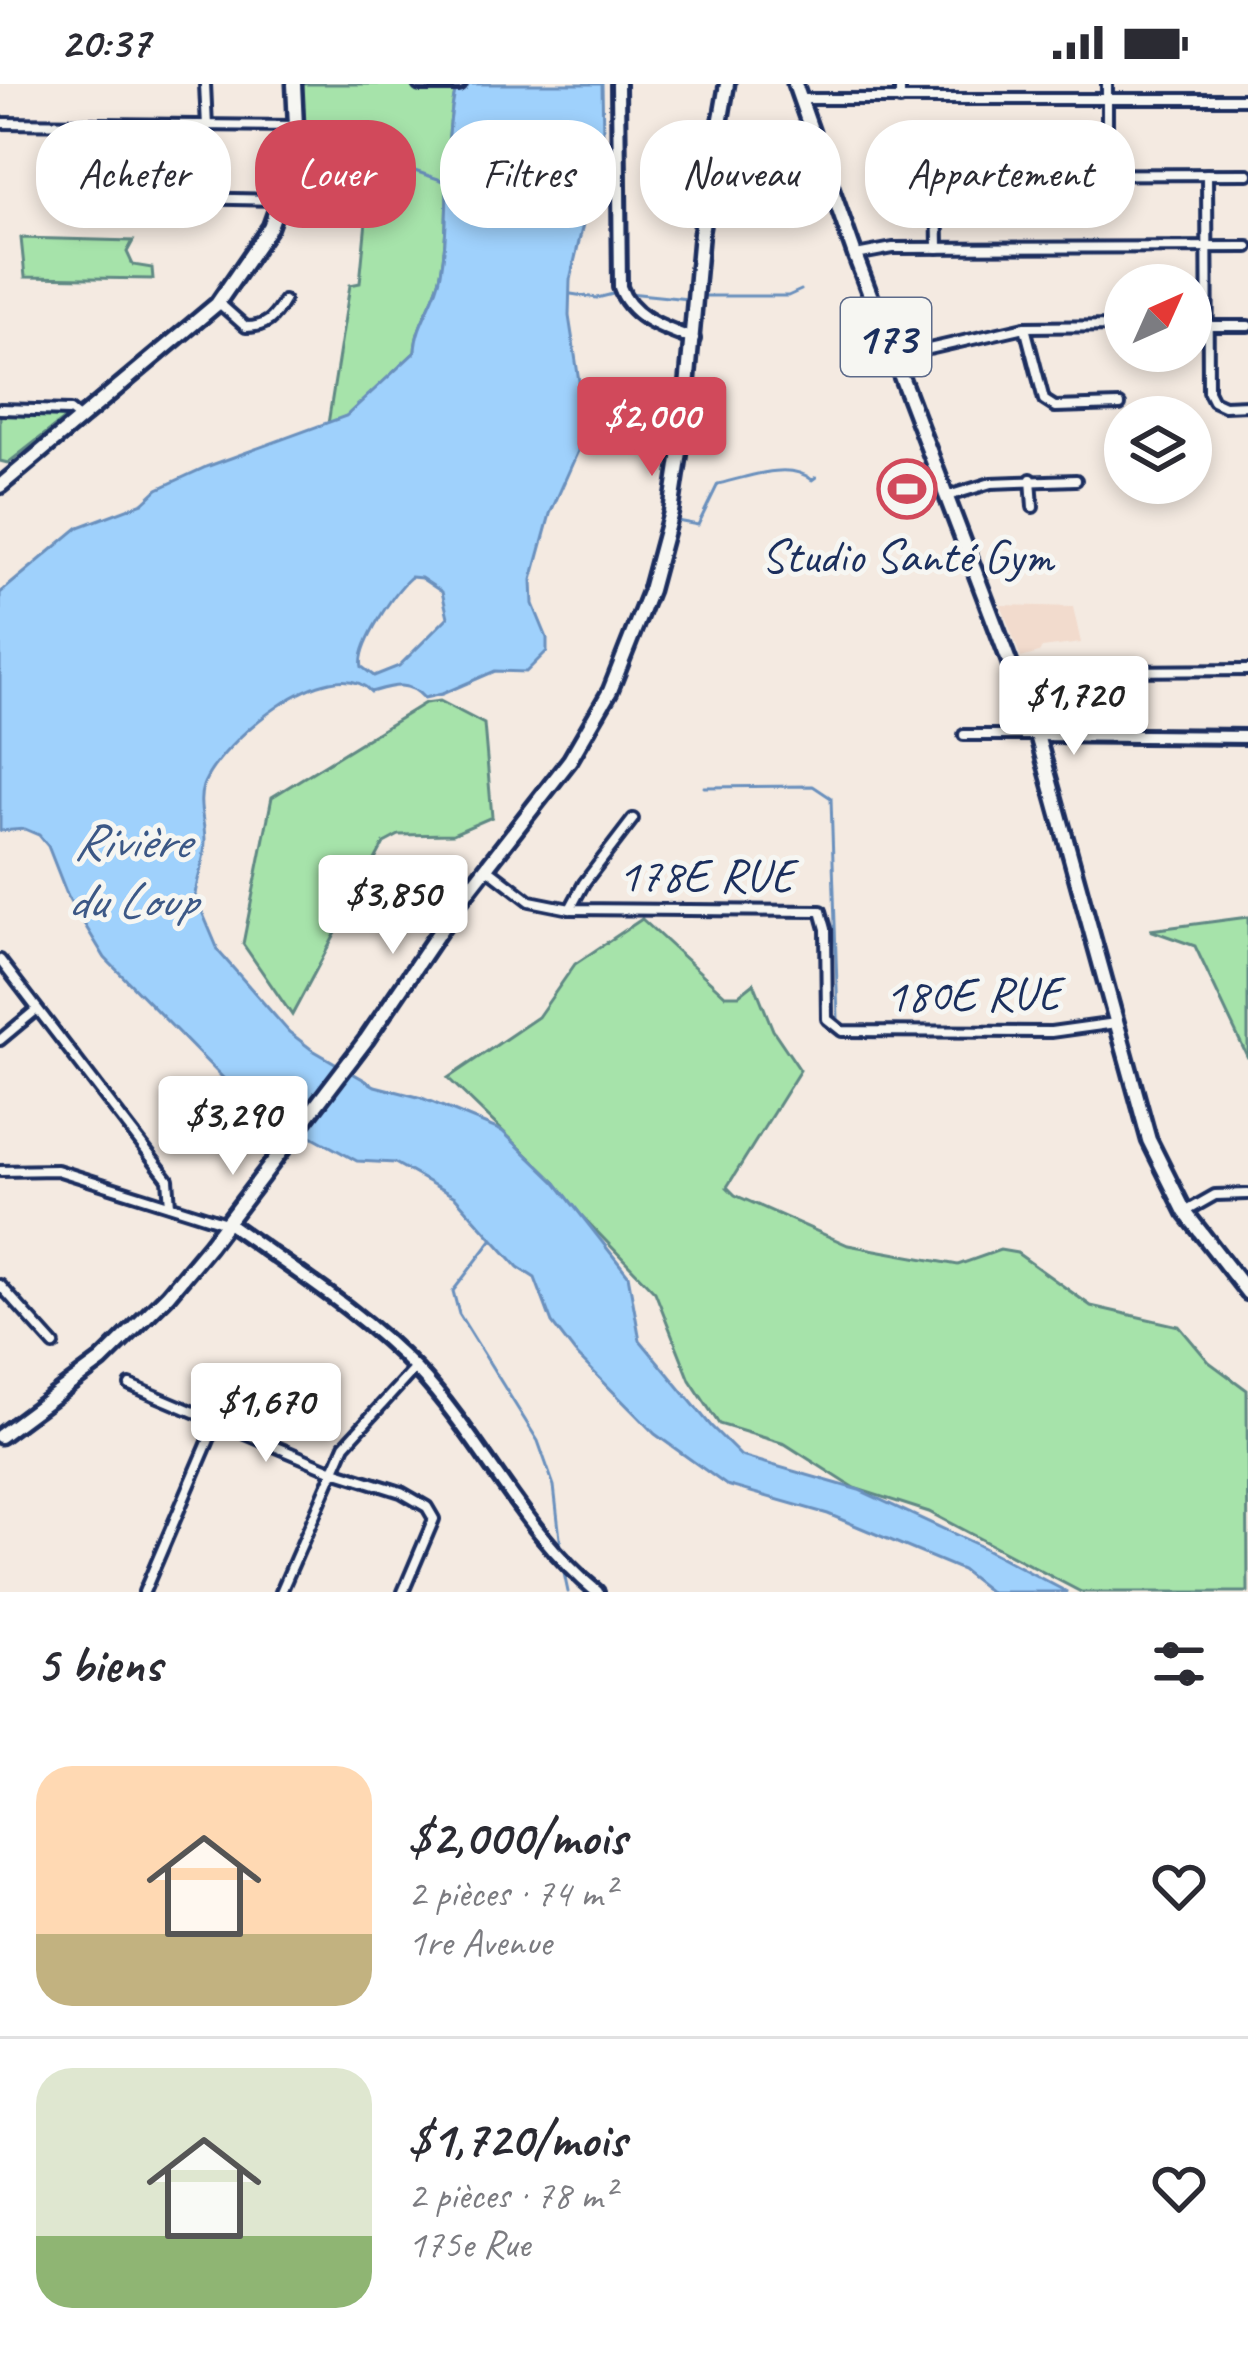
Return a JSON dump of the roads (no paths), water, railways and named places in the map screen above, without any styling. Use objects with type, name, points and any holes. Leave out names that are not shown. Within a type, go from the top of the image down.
[{"type":"main road","points":[[294,84],[296,120]]},
{"type":"main road","points":[[0,1436],[101,1360],[168,1295],[228,1223],[366,1040],[486,867],[570,760],[610,691],[632,640],[671,512],[701,233],[727,84]]},
{"type":"main road","name":"173","points":[[791,84],[1037,735],[1148,1139],[1185,1212],[1248,1293]]},
{"type":"main road","points":[[0,487],[218,303],[268,228]]},
{"type":"street","points":[[206,84],[207,120]]},
{"type":"street","points":[[423,85],[459,84]]},
{"type":"street","points":[[618,84],[620,287],[624,299],[648,320],[692,339]]},
{"type":"street","points":[[900,84],[900,100]]},
{"type":"street","points":[[1107,84],[1107,120]]},
{"type":"street","points":[[800,99],[1248,99]]},
{"type":"street","points":[[0,124],[36,125]]},
{"type":"street","points":[[1135,174],[1248,174]]},
{"type":"street","points":[[1207,174],[1208,264]]},
{"type":"street","points":[[938,228],[938,248]]},
{"type":"street","points":[[855,255],[892,248],[1248,248]]},
{"type":"street","points":[[218,303],[246,327],[260,327],[284,301]]},
{"type":"street","points":[[894,357],[1025,327],[1104,326]]},
{"type":"street","points":[[1212,326],[1248,326]]},
{"type":"street","points":[[1025,327],[1044,400],[1055,406],[1104,405]]},
{"type":"street","points":[[1208,372],[1208,391],[1217,404],[1248,405]]},
{"type":"street","points":[[0,409],[70,411],[80,419]]},
{"type":"street","points":[[0,467],[15,474]]},
{"type":"street","points":[[1030,479],[1033,507]]},
{"type":"street","points":[[948,496],[991,483],[1076,480]]},
{"type":"street","points":[[1111,735],[1112,685],[1122,671],[1248,670]]},
{"type":"street","points":[[964,735],[1248,737]]},
{"type":"street","points":[[570,909],[584,883],[634,819]]},
{"type":"street","name":"178E RUE","points":[[486,867],[530,901],[570,909],[821,911],[825,918],[826,1012],[831,1026]]},
{"type":"street","points":[[0,960],[168,1179],[170,1205]]},
{"type":"street","points":[[0,1040],[36,1010]]},
{"type":"street","name":"180E RUE","points":[[831,1026],[842,1030],[1051,1032],[1116,1023]]},
{"type":"street","points":[[0,1171],[57,1171],[228,1223],[342,1304],[415,1368],[552,1545],[597,1592]]},
{"type":"street","points":[[1185,1212],[1215,1195],[1248,1194]]},
{"type":"street","points":[[0,1285],[54,1345]]},
{"type":"street","points":[[281,1592],[345,1445],[415,1368]]},
{"type":"street","points":[[130,1385],[331,1470],[401,1492],[427,1507],[434,1519],[403,1592]]},
{"type":"street","points":[[144,1592],[217,1420]]},
{"type":"water","points":[[457,84],[602,84],[603,120],[451,120]]},
{"type":"water","name":"Rivière du Loup","points":[[446,228],[582,228],[570,280],[569,316],[579,381],[578,451],[550,514],[532,580],[533,604],[547,638],[547,651],[526,672],[495,671],[424,698],[406,687],[371,692],[353,682],[330,682],[278,706],[230,747],[203,786],[205,848],[195,895],[219,952],[289,1032],[311,1049],[375,1086],[422,1098],[502,1131],[556,1183],[628,1275],[640,1340],[741,1456],[859,1490],[1067,1592],[990,1592],[962,1570],[828,1514],[726,1485],[655,1434],[575,1353],[552,1323],[535,1278],[518,1267],[455,1197],[395,1163],[357,1161],[264,1110],[231,1086],[105,958],[68,897],[39,835],[25,829],[0,831],[0,593],[79,527],[143,503],[158,489],[206,467],[346,416],[415,352],[441,273]],"holes":[[[411,577],[442,592],[448,617],[399,666],[374,676],[362,667],[371,633]]]},
{"type":"waterway","points":[[416,171],[440,180]]},
{"type":"waterway","points":[[704,296],[788,296],[801,290]]},
{"type":"waterway","points":[[571,294],[597,298],[617,293]]},
{"type":"waterway","points":[[629,293],[688,299]]},
{"type":"waterway","points":[[677,521],[698,525],[718,484],[779,471],[812,480],[816,477]]},
{"type":"waterway","points":[[704,787],[813,786],[831,798],[838,1019]]},
{"type":"waterway","points":[[492,1240],[453,1291],[459,1314],[538,1441],[554,1486],[561,1547]]},
{"type":"waterway","points":[[562,1564],[568,1592]]},
{"type":"place","name":"Studio Santé Gym","points":[[907,489]]}]
